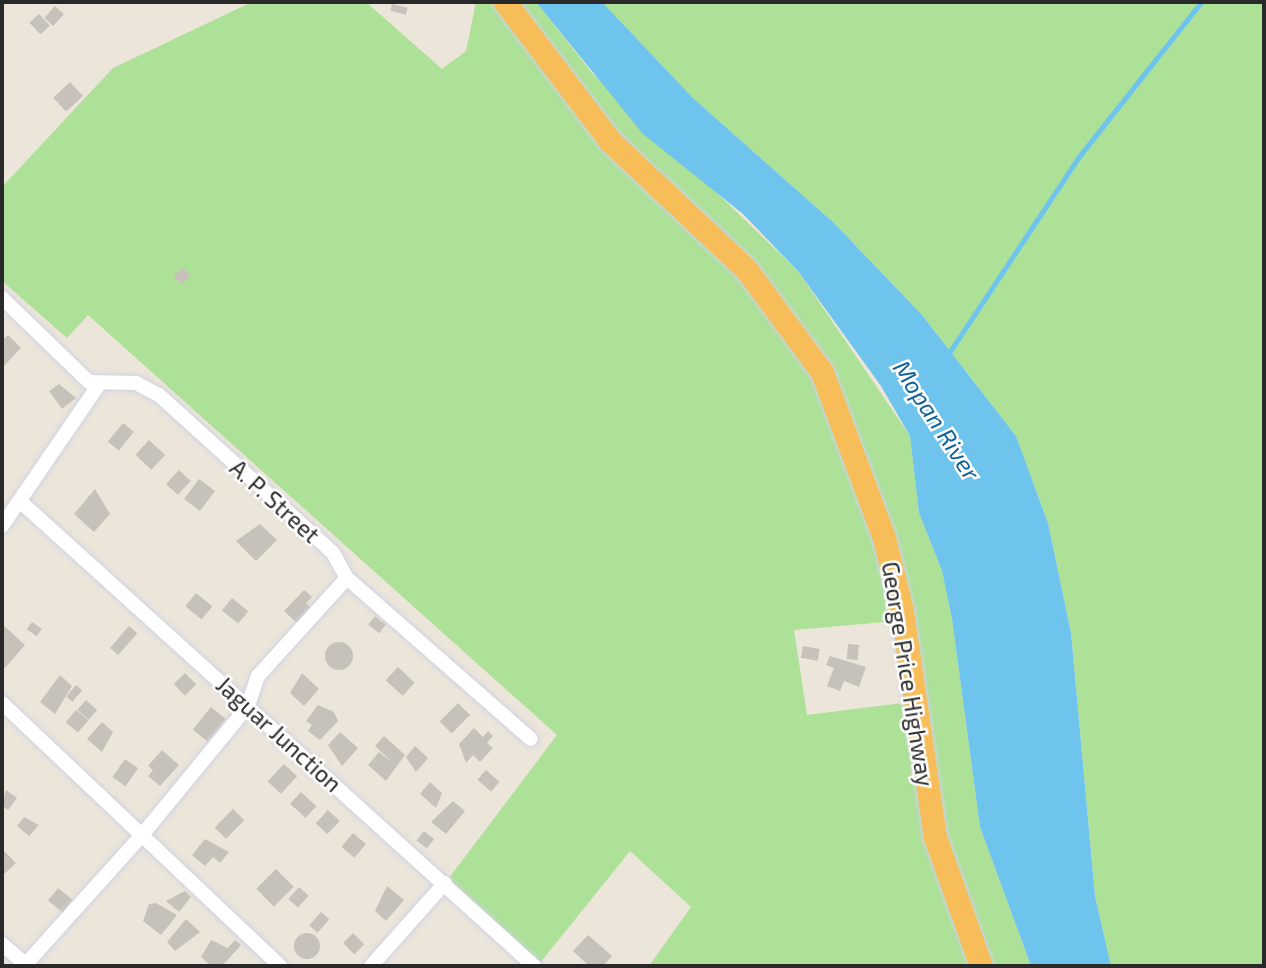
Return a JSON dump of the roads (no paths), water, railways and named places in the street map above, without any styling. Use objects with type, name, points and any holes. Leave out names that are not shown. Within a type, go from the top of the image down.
[{"type":"highway","name":"George Price Highway","points":[[505,2],[610,141],[746,268],[822,372],[884,538],[902,611],[933,828],[981,966]]},
{"type":"street","points":[[2,298],[98,386],[22,503],[2,526]]},
{"type":"street","name":"A. P. Street","points":[[98,386],[136,383],[159,396],[333,553],[347,578],[531,739]]},
{"type":"street","name":"Jaguar Junction","points":[[22,503],[534,966]]},
{"type":"street","points":[[2,944],[26,965],[142,835],[248,706],[258,676],[347,578]]},
{"type":"street","points":[[2,704],[280,966]]},
{"type":"street","points":[[371,966],[445,883]]},
{"type":"water","name":"Mopan River","points":[[536,2],[602,2],[693,98],[834,223],[922,315],[1016,436],[1048,523],[1071,633],[1095,896],[1111,966],[1031,966],[980,827],[952,619],[942,571],[919,513],[910,436],[881,386],[798,271],[743,214],[643,134]]},
{"type":"waterway","points":[[947,356],[1078,158],[1201,2]]}]
